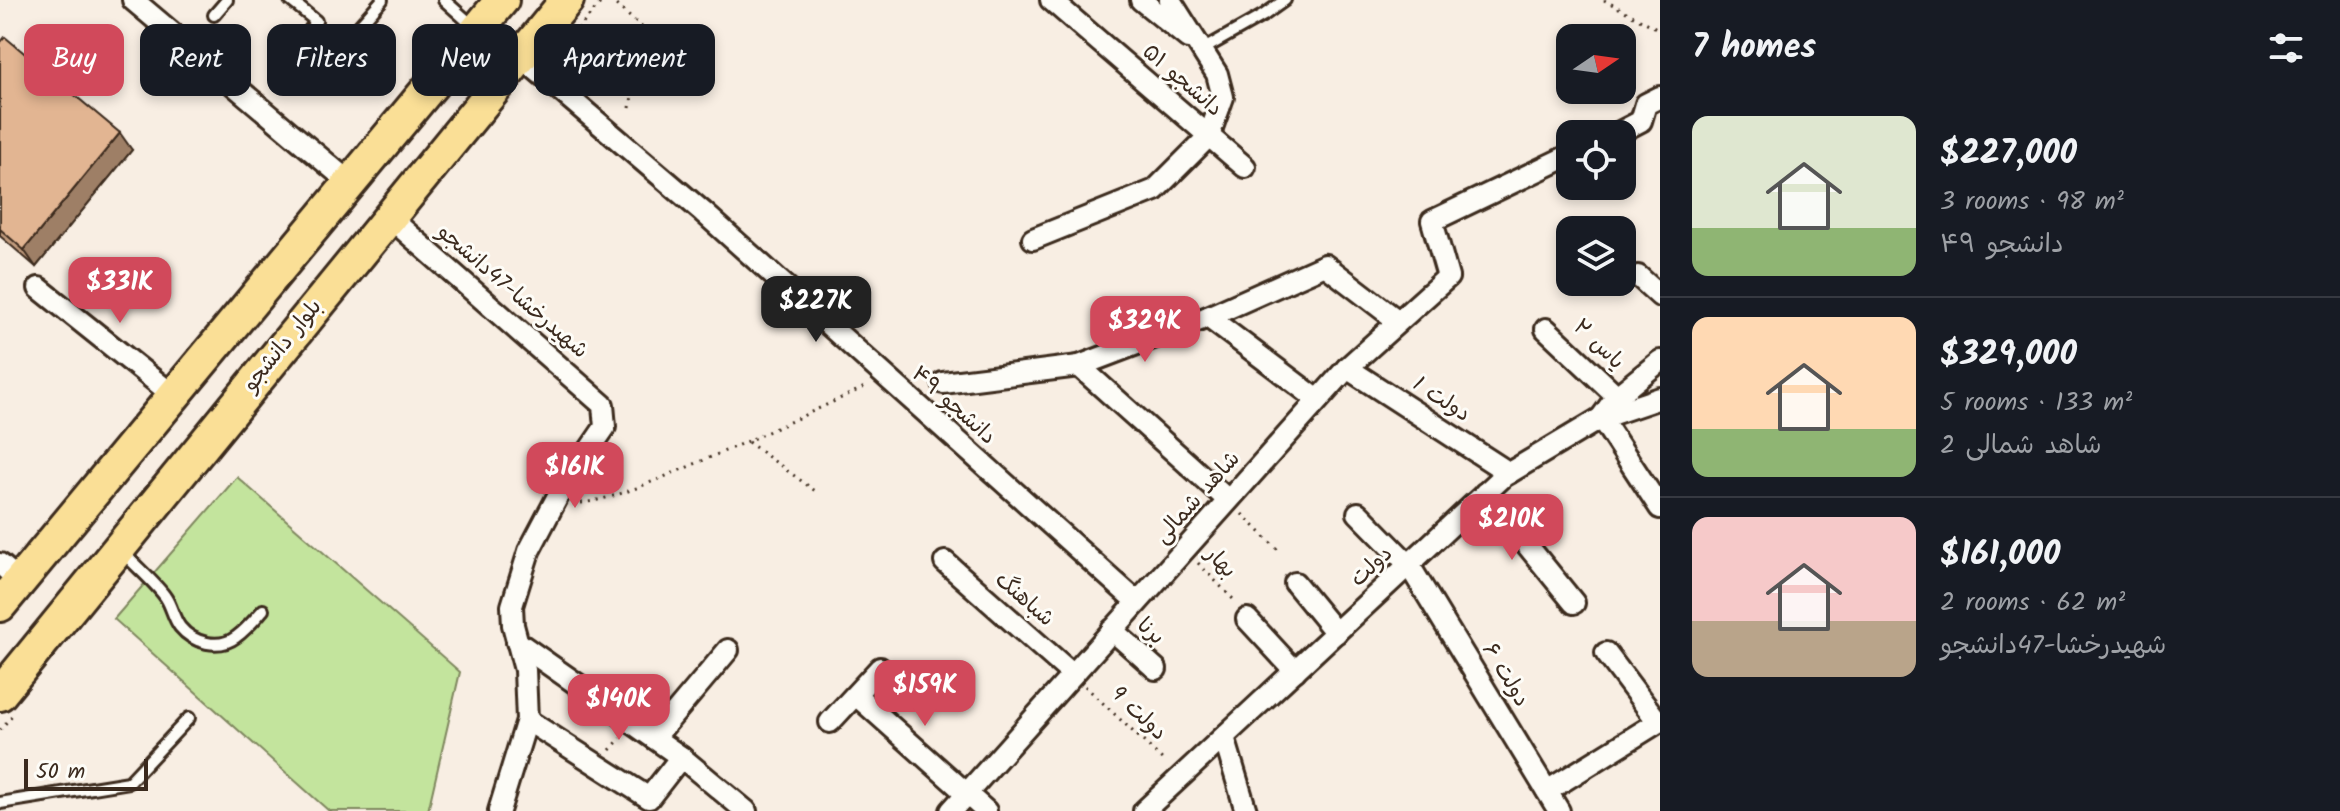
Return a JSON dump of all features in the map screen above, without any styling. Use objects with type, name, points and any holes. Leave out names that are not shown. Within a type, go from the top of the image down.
[{"type":"main road","points":[[483,24],[502,0]]},
{"type":"main road","name":"بلوار دانشجو","points":[[0,694],[567,0]]},
{"type":"main road","points":[[7,584],[174,396],[423,96]]},
{"type":"street","points":[[133,0],[350,183]]},
{"type":"street","points":[[1141,0],[1202,50]]},
{"type":"street","points":[[1033,239],[1155,190],[1209,136],[1223,97],[1217,74],[1170,0]]},
{"type":"street","name":"دانشجو ۵۱","points":[[1053,1],[1245,167]]},
{"type":"street","name":"دانشجو ۴۹","points":[[520,56],[703,212],[1137,602]]},
{"type":"street","points":[[1636,124],[1641,121],[1646,104],[1660,97]]},
{"type":"street","name":"شاهد شمالی","points":[[951,811],[1347,368],[1448,277],[1432,221],[1556,162]]},
{"type":"street","name":"شهیدرخشا-47دانشجو","points":[[388,216],[603,405],[605,427],[553,506]]},
{"type":"street","points":[[943,383],[1079,366],[1208,317],[1325,265],[1398,321]]},
{"type":"street","points":[[1638,276],[1660,296]]},
{"type":"street","points":[[39,288],[174,396]]},
{"type":"street","points":[[1208,317],[1318,400]]},
{"type":"street","name":"یاس ۲","points":[[1546,329],[1617,396]]},
{"type":"street","points":[[1660,361],[1617,396],[1601,418],[1660,508]]},
{"type":"street","points":[[1079,366],[1228,500]]},
{"type":"street","name":"دولت 1","points":[[1347,368],[1509,473]]},
{"type":"street","name":"دولت","points":[[1144,811],[1509,473],[1601,418],[1660,398]]},
{"type":"street","points":[[1485,493],[1574,603]]},
{"type":"street","points":[[499,811],[527,720],[525,670],[512,606],[529,551],[553,506]]},
{"type":"street","name":"دولت ۶","points":[[1358,513],[1409,565],[1559,811]]},
{"type":"street","name":"شباهنگ","points":[[945,562],[1072,674]]},
{"type":"street","points":[[1295,583],[1336,633]]},
{"type":"street","points":[[1247,619],[1295,671]]},
{"type":"street","name":"برنا","points":[[1112,630],[1156,669]]},
{"type":"street","points":[[517,642],[681,757],[746,811]]},
{"type":"street","points":[[654,738],[728,650]]},
{"type":"street","points":[[1547,791],[1659,722],[1606,653]]},
{"type":"street","points":[[830,722],[880,668]]},
{"type":"street","points":[[856,695],[986,811]]},
{"type":"street","points":[[527,720],[649,798],[681,757]]},
{"type":"street","points":[[1224,737],[1246,811]]},
{"type":"lane","points":[[214,15],[227,0]]},
{"type":"lane","points":[[290,0],[316,21],[314,24]]},
{"type":"lane","points":[[361,24],[382,0]]},
{"type":"lane","points":[[444,0],[471,24]]},
{"type":"lane","points":[[1202,50],[1285,0]]},
{"type":"lane","points":[[119,548],[166,597],[182,630],[192,638],[220,644],[235,638],[263,610]]},
{"type":"lane","points":[[0,803],[129,782],[189,718]]},
{"type":"path","points":[[610,0],[650,34],[638,58],[630,108]]},
{"type":"path","points":[[1604,0],[1660,30]]},
{"type":"path","points":[[553,506],[590,503],[641,486],[748,442],[885,377]]},
{"type":"path","points":[[748,442],[818,493]]},
{"type":"path","points":[[1228,500],[1280,552]]},
{"type":"path","name":"بهار","points":[[1184,549],[1233,599]]},
{"type":"path","name":"دولت 9","points":[[1072,674],[1181,777]]},
{"type":"path","points":[[596,764],[633,724]]},
{"type":"green space","points":[[237,477],[460,672],[428,811],[329,811],[114,619]]},
{"type":"building","points":[[5,37],[24,53],[24,96],[76,96],[120,133],[24,250],[0,229],[0,43]]}]
